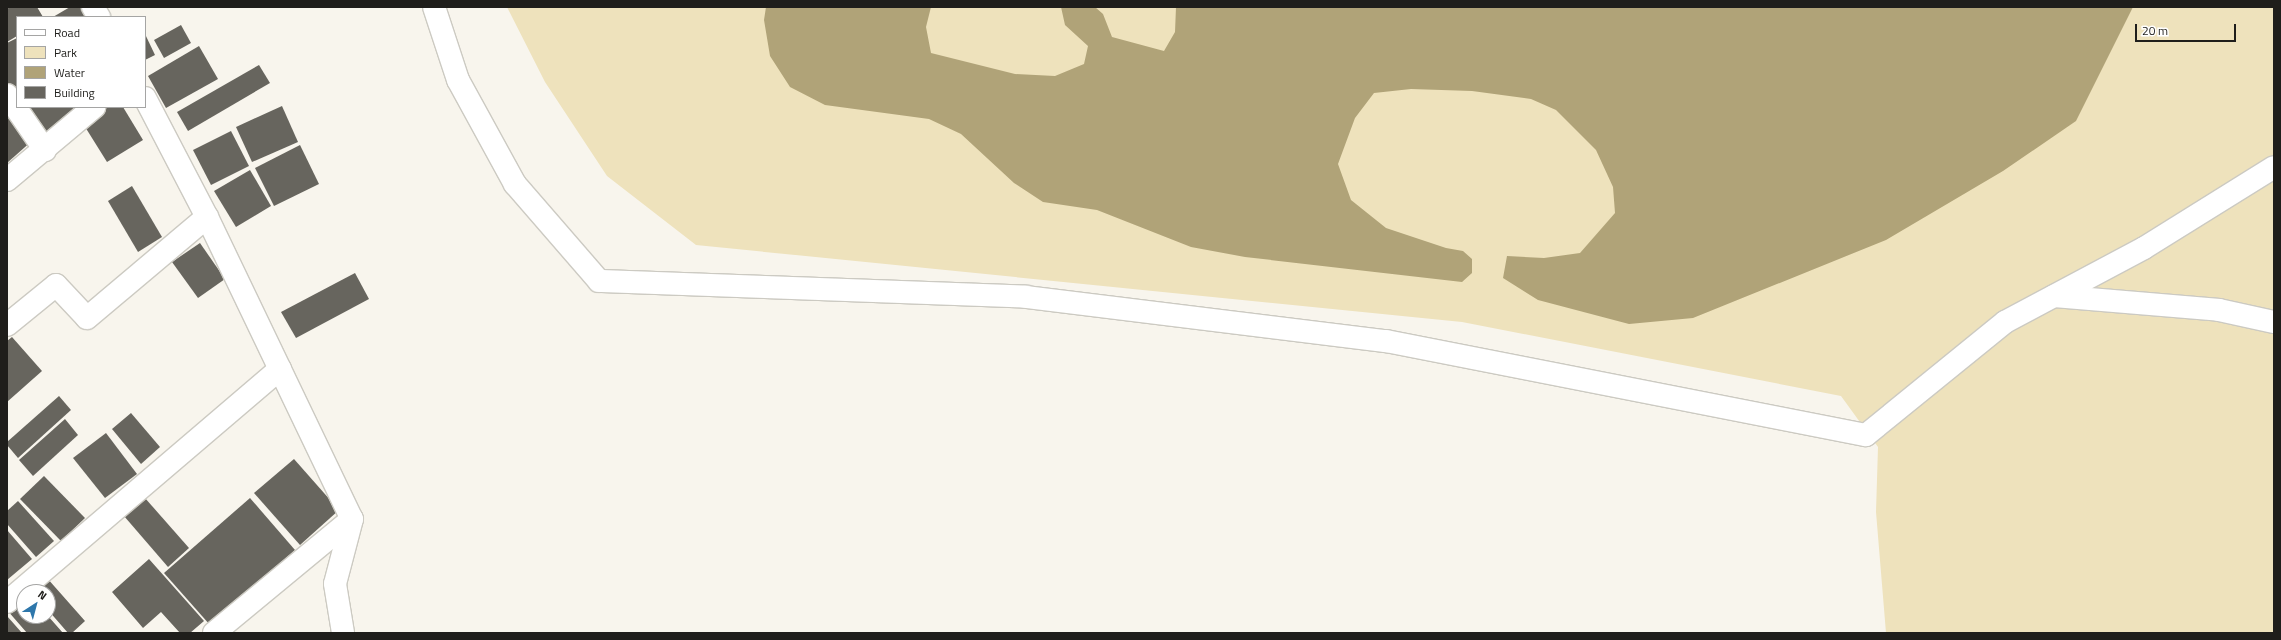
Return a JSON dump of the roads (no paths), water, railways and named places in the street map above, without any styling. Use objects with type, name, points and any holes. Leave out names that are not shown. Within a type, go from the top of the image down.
[{"type":"street","points":[[94,7],[98,16]]},
{"type":"street","points":[[434,7],[458,80],[515,184],[599,281],[1034,298],[1386,341],[1866,435],[2005,322],[2144,248],[2274,167]]},
{"type":"street","points":[[7,96],[45,150]]},
{"type":"street","points":[[146,100],[207,217],[352,519],[335,584],[343,633]]},
{"type":"street","points":[[7,180],[45,150],[93,108]]},
{"type":"street","points":[[7,325],[56,285],[87,318],[207,217]]},
{"type":"street","points":[[2054,296],[2219,310],[2274,322]]},
{"type":"street","points":[[7,602],[280,369]]},
{"type":"street","points":[[214,633],[352,519]]},
{"type":"water","points":[[766,7],[931,7],[926,27],[931,53],[1015,74],[1055,76],[1084,64],[1088,46],[1065,25],[1061,7],[1095,7],[1103,14],[1112,37],[1164,51],[1175,32],[1176,7],[2133,7],[2076,121],[2003,171],[1886,240],[1693,318],[1629,324],[1538,300],[1503,278],[1507,256],[1544,258],[1580,253],[1615,213],[1613,187],[1596,150],[1556,110],[1531,99],[1472,91],[1411,89],[1374,93],[1355,118],[1338,164],[1351,200],[1386,228],[1446,248],[1463,251],[1472,259],[1472,273],[1462,282],[1245,257],[1191,247],[1097,210],[1043,202],[1014,183],[961,134],[929,119],[825,105],[790,87],[770,56],[764,20]]}]
